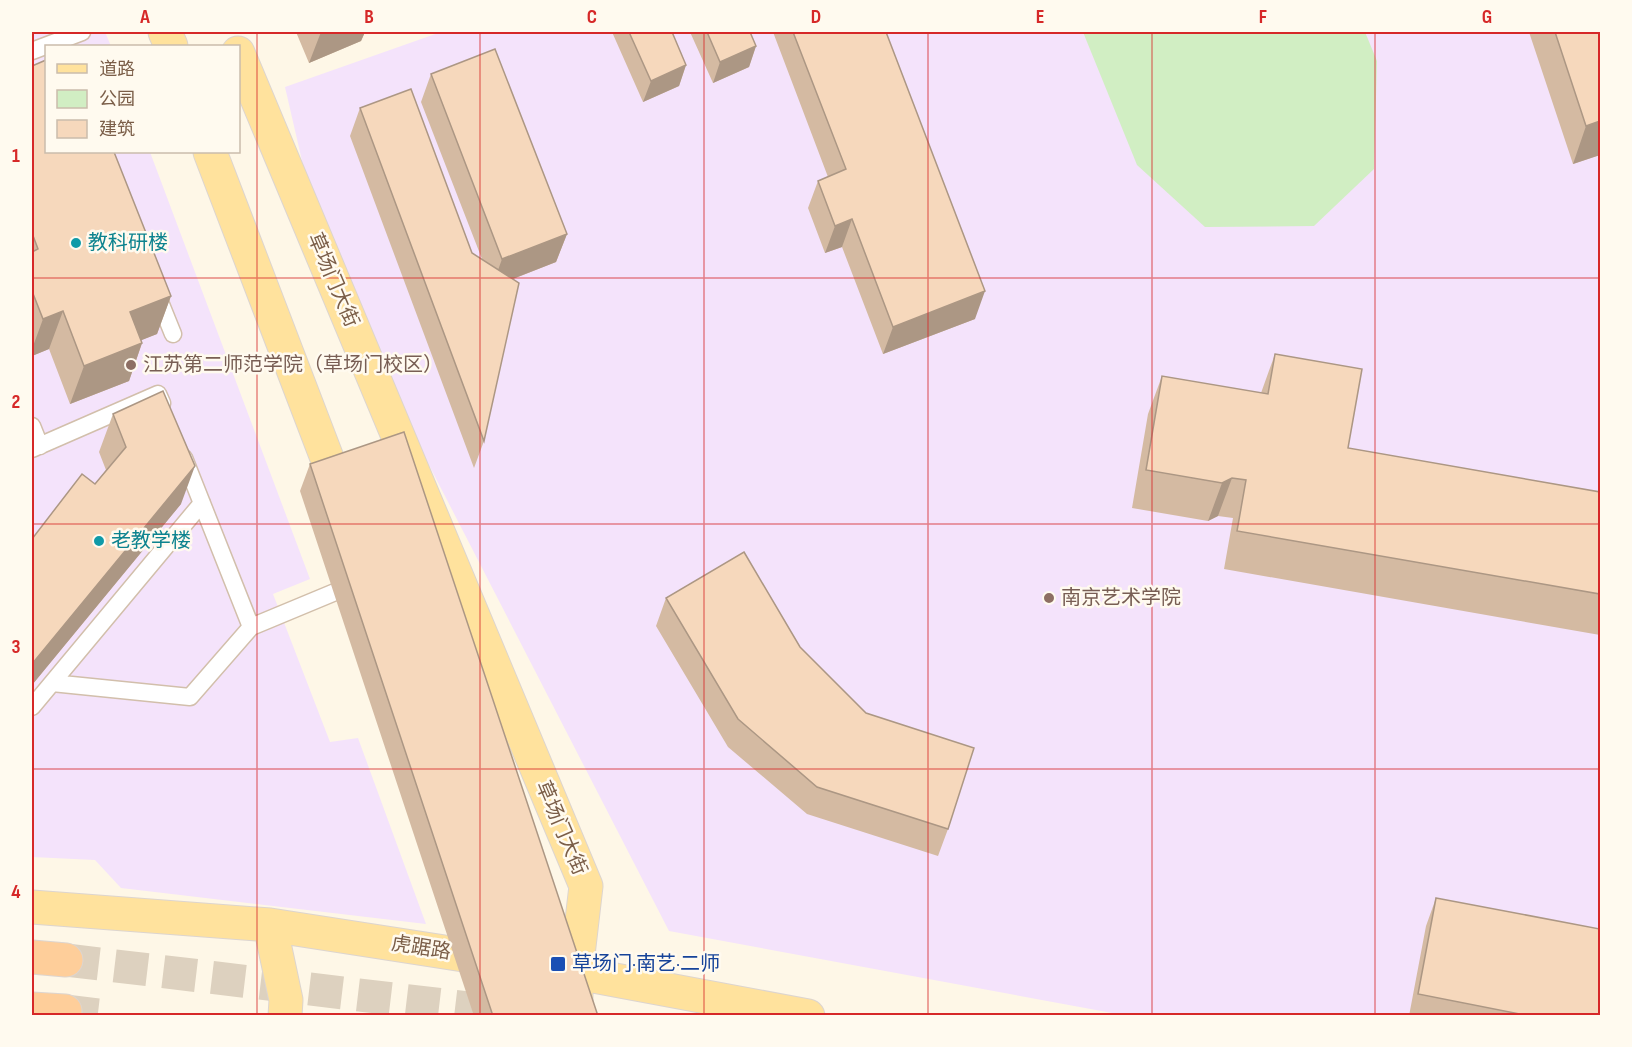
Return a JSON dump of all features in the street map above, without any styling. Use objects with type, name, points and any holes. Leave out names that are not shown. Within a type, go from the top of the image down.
[{"type":"highway","points":[[32,957],[66,960]]},
{"type":"highway","points":[[32,1009],[65,1011]]},
{"type":"main road","name":"草场门大街","points":[[240,57],[586,886],[576,972],[576,1016]]},
{"type":"main road","points":[[210,153],[368,565]]},
{"type":"main road","name":"虎踞路","points":[[32,907],[270,925],[576,972],[808,1016]]},
{"type":"main road","points":[[270,925],[286,1000],[285,1016]]},
{"type":"main road","points":[[544,939],[576,972]]},
{"type":"lane","points":[[57,44],[82,32]]},
{"type":"lane","points":[[152,280],[173,334]]},
{"type":"lane","points":[[32,426],[36,448],[158,394],[167,416]]},
{"type":"lane","points":[[176,438],[251,627]]},
{"type":"lane","points":[[32,707],[202,503]]},
{"type":"lane","points":[[52,683],[190,697],[251,627],[368,565]]},
{"type":"shaded area","name":"江苏第二师范学院（草场门校区）","points":[[32,32],[105,32],[111,45],[45,45],[45,153],[150,153],[310,579],[273,594],[330,742],[358,738],[426,924],[121,888],[95,860],[32,857]]},
{"type":"shaded area","name":"南京艺术学院","points":[[441,32],[1600,32],[1600,1015],[1123,1015],[669,931],[326,265],[285,87]]},
{"type":"green space","points":[[1083,32],[1365,32],[1377,61],[1374,169],[1314,226],[1205,227],[1137,165]]},
{"type":"building","points":[[629,32],[672,32],[686,65],[651,81]]},
{"type":"building","points":[[707,32],[750,32],[756,46],[720,62]]},
{"type":"building","points":[[793,32],[886,32],[985,291],[893,327],[852,219],[835,226],[818,181],[846,169]]},
{"type":"building","points":[[1555,32],[1600,32],[1600,121],[1586,126]]},
{"type":"building","points":[[495,49],[567,234],[502,259],[431,74]]},
{"type":"building","name":"教科研楼","points":[[45,60],[45,153],[114,153],[171,296],[130,312],[142,343],[84,366],[63,311],[43,319],[32,291],[32,252],[38,249],[32,233],[32,66]]},
{"type":"building","points":[[411,89],[472,253],[519,283],[484,441],[360,108]]},
{"type":"building","name":"南京艺术学院","points":[[1275,354],[1362,369],[1348,448],[1600,492],[1600,594],[1237,531],[1246,480],[1232,478],[1222,483],[1146,470],[1162,376],[1268,394]]},
{"type":"building","name":"老教学楼","points":[[163,391],[195,466],[32,664],[32,539],[82,474],[95,484],[126,447],[113,414]]},
{"type":"building","points":[[404,432],[598,1016],[493,1016],[310,464]]},
{"type":"building","points":[[744,552],[800,647],[866,713],[974,748],[948,829],[817,787],[738,719],[666,598]]},
{"type":"building","points":[[1436,898],[1600,929],[1600,1016],[1530,1016],[1418,994]]},
{"type":"tunnel","points":[[66,960],[536,1016]]},
{"type":"tunnel","points":[[65,1011],[108,1016]]},
{"type":"place","name":"教科研楼","points":[[76,243]]},
{"type":"place","name":"江苏第二师范学院（草场门校区）","points":[[131,365]]},
{"type":"place","name":"老教学楼","points":[[99,541]]},
{"type":"place","name":"南京艺术学院","points":[[1049,598]]},
{"type":"place","name":"草场门·南艺·二师","points":[[558,964]]}]
